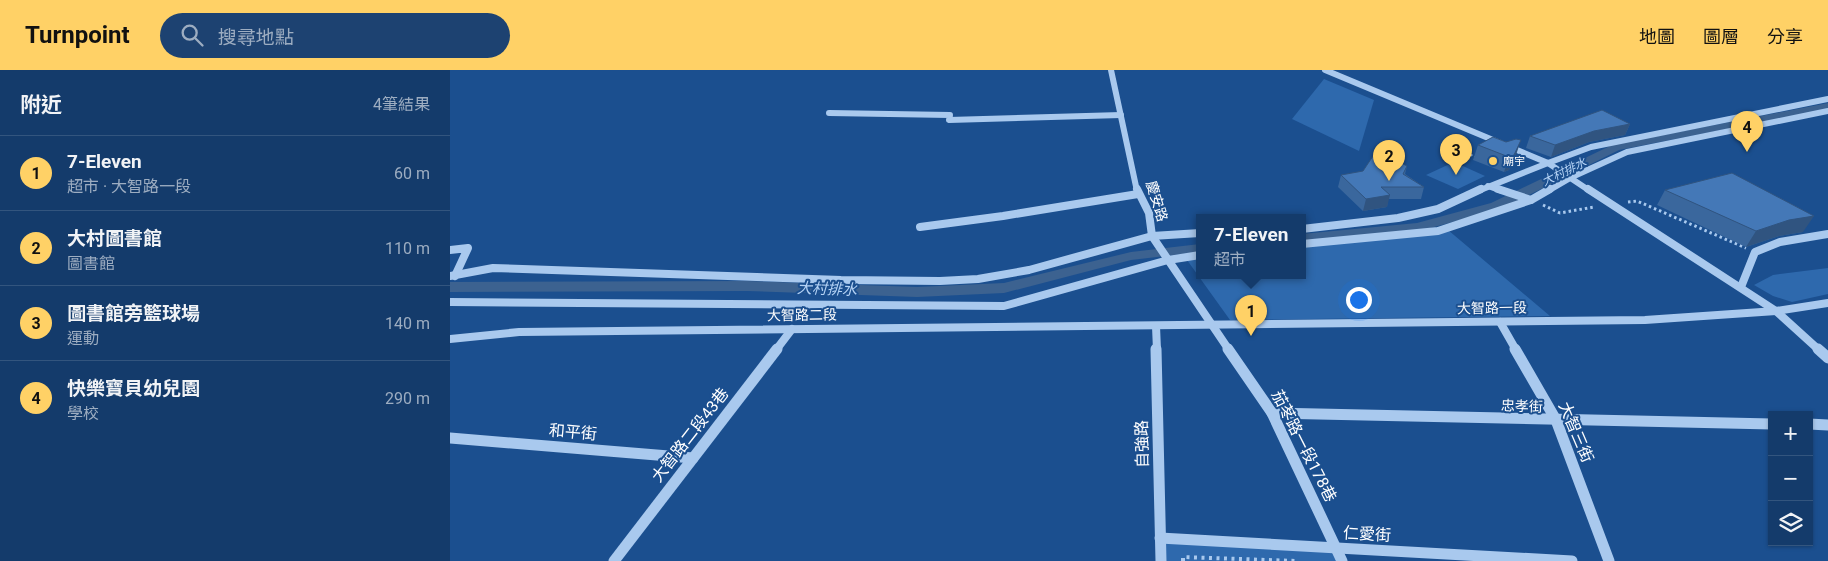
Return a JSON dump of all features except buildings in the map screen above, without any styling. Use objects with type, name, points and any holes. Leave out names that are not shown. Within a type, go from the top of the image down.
[{"type":"street","name":"慶安路","points":[[1111,70],[1138,194],[1149,213],[1152,236],[1212,325]]},
{"type":"street","points":[[1325,70],[1548,163],[1776,311],[1828,358]]},
{"type":"street","points":[[1306,228],[1406,216],[1438,209],[1488,186],[1591,147],[1828,99]]},
{"type":"street","points":[[1306,244],[1438,231],[1531,200],[1572,177],[1627,152],[1828,111]]},
{"type":"street","points":[[829,113],[950,115],[949,120],[1121,115]]},
{"type":"street","points":[[1488,186],[1531,200]]},
{"type":"street","points":[[920,227],[1003,216],[1138,194]]},
{"type":"street","points":[[1152,236],[1196,234]]},
{"type":"street","points":[[1741,287],[1755,252],[1780,242],[1828,234]]},
{"type":"street","points":[[450,250],[468,248],[452,276]]},
{"type":"street","points":[[450,302],[1004,306],[1166,257],[1196,255]]},
{"type":"street","name":"大智路一段","points":[[1156,326],[1645,320],[1776,311],[1828,304]]},
{"type":"street","name":"大智三街","points":[[1500,322],[1556,420],[1609,561]]},
{"type":"street","name":"茄苳路一段178巷","points":[[1212,325],[1272,412],[1342,561]]},
{"type":"street","name":"大智路二段","points":[[450,339],[519,332],[1156,326]]},
{"type":"street","name":"自強路","points":[[1156,326],[1161,561]]},
{"type":"street","name":"忠孝街","points":[[1272,412],[1768,424]]},
{"type":"street","points":[[1813,424],[1828,425]]},
{"type":"street","name":"和平街","points":[[450,438],[694,458]]},
{"type":"street","name":"仁愛街","points":[[1160,538],[1572,561]]},
{"type":"lane","points":[[452,276],[493,268],[841,280],[940,281],[978,278],[1029,270],[1152,236]]},
{"type":"lane","name":"大智路二段43巷","points":[[614,561],[792,329]]},
{"type":"path","points":[[1477,133],[1465,138],[1454,146],[1479,160]]},
{"type":"path","points":[[1531,200],[1560,213],[1637,201],[1755,252]]},
{"type":"path","points":[[1183,561],[1183,557],[1295,561]]},
{"type":"shaded area","points":[[1324,79],[1374,100],[1359,151],[1292,119]]},
{"type":"shaded area","points":[[1454,162],[1485,176],[1458,189],[1426,175]]},
{"type":"shaded area","points":[[1448,230],[1550,316],[1230,320],[1201,279],[1306,279],[1306,247]]},
{"type":"shaded area","points":[[1196,259],[1196,273],[1187,260]]},
{"type":"shaded area","points":[[1828,268],[1828,294],[1792,302],[1773,296],[1754,285],[1773,275]]},
{"type":"shaded area","points":[[1160,538],[1336,549],[1341,561],[1161,561]]},
{"type":"waterway","name":"大村排水","points":[[1306,238],[1418,227],[1496,206],[1616,147],[1828,106]]},
{"type":"waterway","name":"大村排水","points":[[450,287],[747,286],[917,292],[1004,288],[1131,256],[1196,248]]},
{"type":"place","name":"快樂寶貝幼兒園","points":[[1747,152]]},
{"type":"place","name":"廟宇","points":[[1493,161]]},
{"type":"place","name":"圖書館旁籃球場","points":[[1456,175]]},
{"type":"place","name":"大村圖書館","points":[[1389,181]]},
{"type":"place","name":"7-Eleven","points":[[1251,336]]}]
